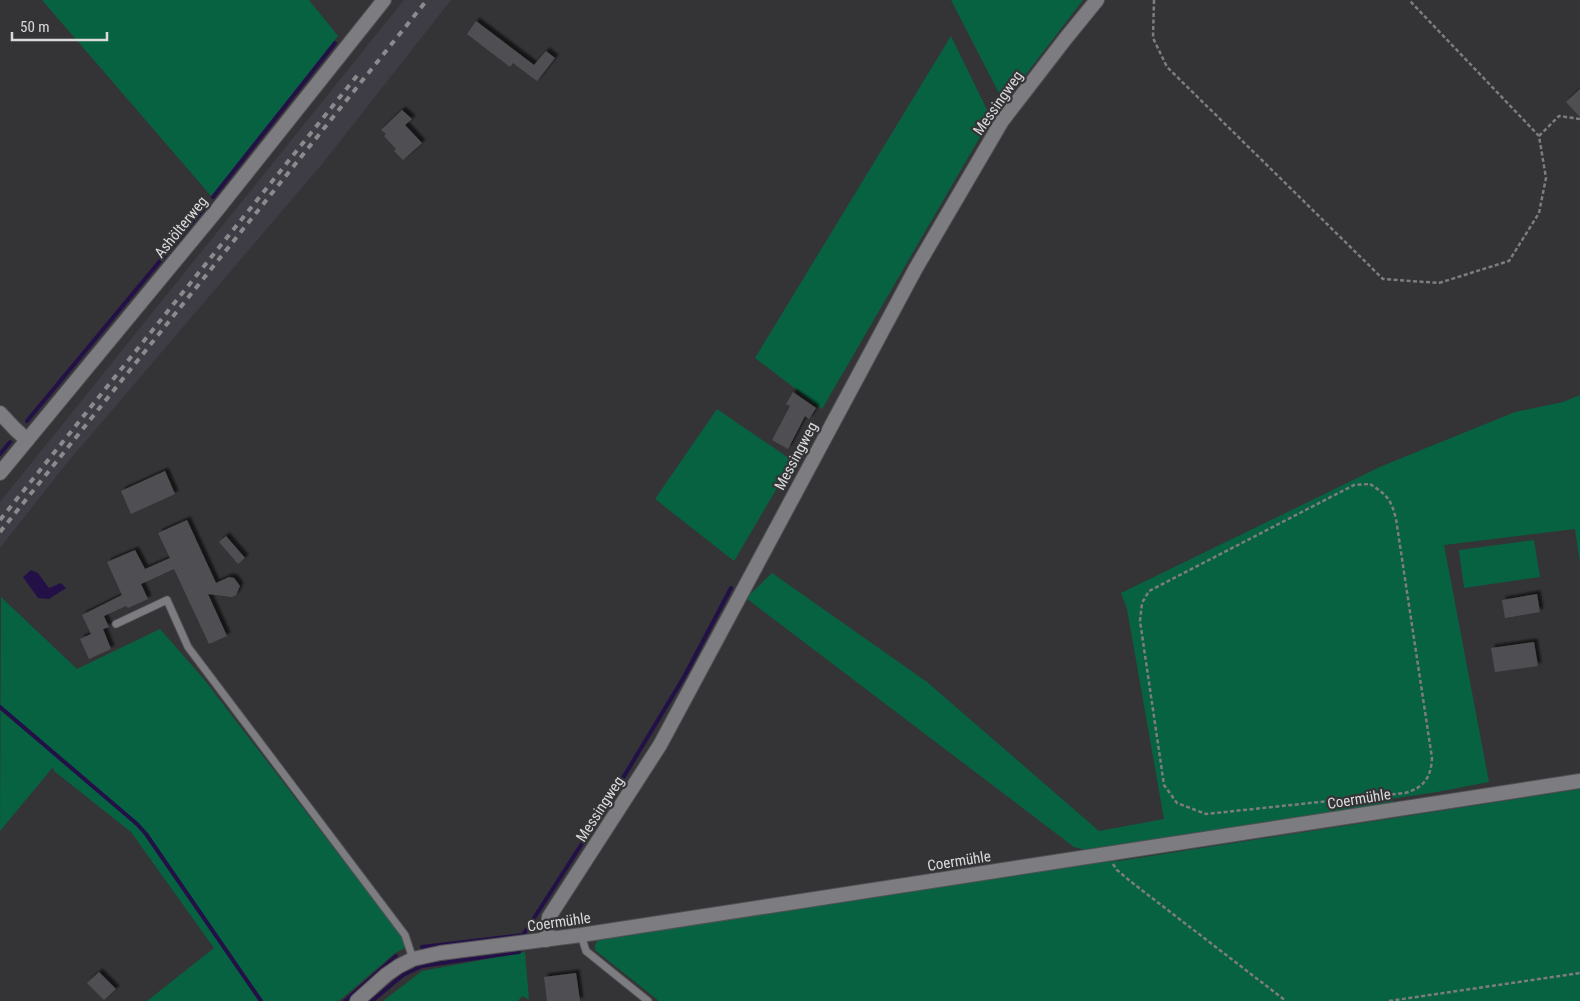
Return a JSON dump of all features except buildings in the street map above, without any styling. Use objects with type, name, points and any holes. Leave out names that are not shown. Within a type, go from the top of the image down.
[{"type":"street","name":"Ashölterweg","points":[[0,473],[211,218],[384,0]]},
{"type":"street","name":"Messingweg","points":[[546,940],[549,917],[660,745],[916,268],[998,129],[1097,0]]},
{"type":"street","points":[[0,412],[27,440]]},
{"type":"street","name":"Coermühle","points":[[357,1001],[399,966],[413,959],[440,953],[580,935],[1580,781]]},
{"type":"lane","points":[[116,624],[167,600],[188,647],[405,935],[413,959]]},
{"type":"lane","points":[[580,935],[586,951],[648,1001]]},
{"type":"path","points":[[1154,0],[1153,38],[1167,67],[1383,278],[1439,283],[1509,261],[1539,213],[1546,178],[1539,136],[1409,0]]},
{"type":"path","points":[[1539,136],[1559,116],[1580,119]]},
{"type":"path","points":[[1370,484],[1381,491],[1392,503],[1396,519],[1432,758],[1431,770],[1425,781],[1416,790],[1405,793],[1206,814],[1177,803],[1164,785],[1140,621],[1142,603],[1149,591],[1354,485],[1370,484]]},
{"type":"path","points":[[1107,855],[1116,870],[1286,1001]]},
{"type":"path","points":[[1389,1001],[1580,973]]},
{"type":"shaded area","points":[[404,0],[451,0],[323,163],[67,463],[0,548],[0,502]]},
{"type":"shaded area","points":[[31,570],[38,573],[49,588],[61,583],[66,588],[49,599],[38,598],[23,577]]},
{"type":"green space","points":[[42,0],[309,0],[338,36],[212,197]]},
{"type":"green space","points":[[951,0],[1083,0],[1004,103]]},
{"type":"green space","points":[[951,36],[991,118],[822,409],[755,358]]},
{"type":"green space","points":[[1580,395],[1580,563],[1575,529],[1444,545],[1489,782],[1391,799],[1400,809],[1107,855],[1074,847],[746,598],[772,573],[927,682],[1099,831],[1164,819],[1127,609],[1121,593],[1382,466],[1515,412],[1563,402]]},
{"type":"green space","points":[[717,409],[793,461],[734,561],[655,499]]},
{"type":"green space","points":[[1534,540],[1540,577],[1464,588],[1459,550]]},
{"type":"green space","points":[[1,597],[77,669],[160,629],[203,678],[409,946],[395,953],[339,1001],[147,1001],[214,948],[131,832],[54,771],[53,767],[0,831]]},
{"type":"green space","points":[[1580,789],[1580,1001],[659,1001],[595,950],[598,939],[1090,862],[1119,861]]},
{"type":"green space","points":[[525,952],[529,1000],[522,996],[518,1001],[383,1001],[422,971]]},
{"type":"waterway","points":[[213,197],[335,43]]},
{"type":"waterway","points":[[27,421],[204,208]]},
{"type":"waterway","points":[[0,454],[10,442]]},
{"type":"waterway","points":[[422,947],[523,935],[603,811],[684,677],[731,588]]},
{"type":"waterway","points":[[0,707],[137,824],[146,834],[261,1001]]},
{"type":"waterway","points":[[372,1001],[403,975],[422,966],[519,952]]},
{"type":"waterway","points":[[345,1001],[396,956]]},
{"type":"railway","points":[[0,532],[427,0]]},
{"type":"railway","points":[[0,520],[360,72]]}]
